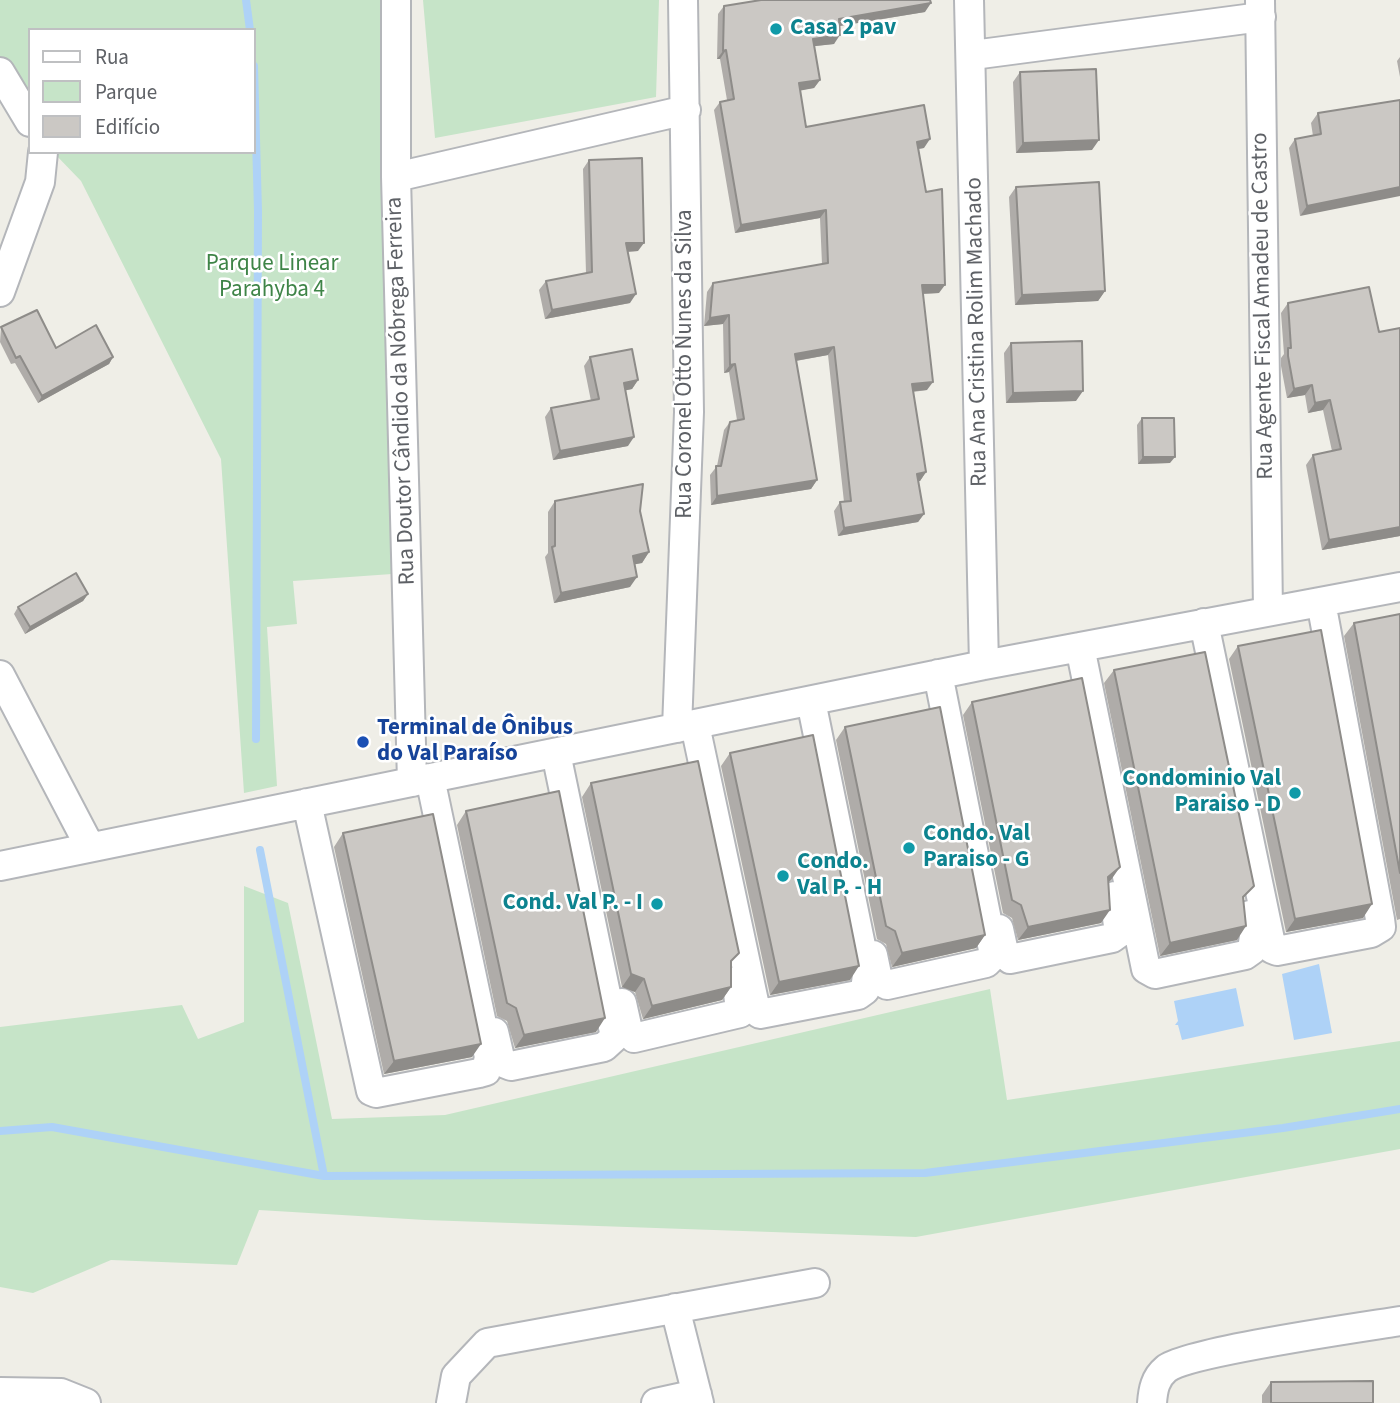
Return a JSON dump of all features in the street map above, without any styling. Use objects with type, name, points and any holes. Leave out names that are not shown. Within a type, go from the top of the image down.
[{"type":"street","name":"Rua Doutor Cândido da Nóbrega Ferreira","points":[[396,0],[396,177],[428,779],[442,810]]},
{"type":"street","name":"Rua Coronel Otto Nunes da Silva","points":[[683,0],[689,412],[685,727],[695,754]]},
{"type":"street","name":"Rua Ana Cristina Rolim Machado","points":[[969,0],[984,665]]},
{"type":"street","points":[[972,55],[1260,9]]},
{"type":"street","name":"Rua Agente Fiscal Amadeu de Castro","points":[[1260,9],[1268,611]]},
{"type":"street","points":[[0,72],[28,119]]},
{"type":"street","points":[[396,177],[686,110]]},
{"type":"street","points":[[0,292],[40,182],[43,154]]},
{"type":"street","points":[[0,866],[685,727],[819,713],[943,673],[1199,624],[1268,611],[1329,614],[1400,587]]},
{"type":"street","points":[[1204,652],[1269,944],[1277,951],[1377,932],[1380,919],[1329,614]]},
{"type":"street","points":[[1329,614],[1395,919],[1400,927]]},
{"type":"street","points":[[1078,676],[1146,969],[1155,974],[1245,954],[1252,950],[1254,943],[1199,624]]},
{"type":"street","points":[[948,701],[1004,952],[1010,959],[1112,939],[1119,933],[1073,648]]},
{"type":"street","points":[[819,713],[878,979],[887,985],[986,963],[994,956],[943,673]]},
{"type":"street","points":[[0,675],[90,847]]},
{"type":"street","points":[[695,754],[756,1011],[760,1014],[858,995],[865,990],[867,975],[819,713]]},
{"type":"street","points":[[563,751],[630,1036],[634,1038],[735,1016],[741,1008],[695,754]]},
{"type":"street","points":[[442,810],[501,1062],[511,1066],[604,1047],[611,1043],[616,1031],[570,783]]},
{"type":"street","points":[[307,803],[371,1091],[376,1093],[486,1071],[489,1057],[442,810]]},
{"type":"street","points":[[451,1403],[456,1376],[487,1343],[815,1283]]},
{"type":"street","points":[[656,1403],[698,1399],[675,1308]]},
{"type":"street","points":[[1152,1403],[1153,1387],[1166,1368],[1199,1357],[1400,1321]]},
{"type":"street","points":[[0,1392],[61,1394],[86,1403]]},
{"type":"green space","name":"Parque Linear Parahyba 4","points":[[0,0],[394,0],[406,573],[293,581],[297,624],[267,627],[277,786],[244,793],[221,459],[81,181],[55,154],[256,154],[256,28],[28,28],[28,116],[0,66]]},
{"type":"green space","points":[[423,0],[659,0],[656,97],[435,138]]},
{"type":"green space","points":[[244,886],[288,903],[332,1119],[445,1115],[990,989],[1007,1100],[1400,1041],[1400,1149],[916,1237],[425,1220],[259,1210],[237,1265],[111,1260],[33,1293],[0,1287],[0,1027],[182,1005],[198,1039],[244,1022]]},
{"type":"water","points":[[1319,964],[1332,1033],[1294,1040],[1282,974]]},
{"type":"water","points":[[1236,988],[1244,1026],[1182,1040],[1178,1025],[1175,1025],[1178,1021],[1174,1001]]},
{"type":"building","points":[[761,0],[930,0],[931,3],[839,19],[840,35],[813,39],[820,80],[799,83],[806,127],[924,105],[930,139],[917,142],[926,192],[942,189],[945,285],[922,285],[933,382],[912,384],[926,472],[917,474],[924,514],[844,528],[840,502],[851,501],[834,347],[795,354],[817,480],[717,496],[716,466],[721,466],[730,422],[744,419],[735,364],[730,365],[729,315],[710,318],[713,283],[828,263],[826,210],[741,225],[720,102],[734,99],[726,50],[723,51],[724,6]]},
{"type":"building","points":[[1096,69],[1099,140],[1023,143],[1020,72]]},
{"type":"building","points":[[1400,100],[1400,187],[1307,206],[1295,139],[1321,134],[1318,113]]},
{"type":"building","points":[[642,158],[644,243],[626,243],[636,294],[552,310],[546,281],[592,272],[589,160]]},
{"type":"building","points":[[1099,182],[1105,291],[1022,295],[1016,187]]},
{"type":"building","points":[[1369,287],[1379,332],[1400,328],[1400,527],[1329,540],[1313,455],[1341,449],[1330,400],[1315,403],[1312,385],[1294,389],[1288,356],[1288,348],[1291,348],[1288,303]]},
{"type":"building","points":[[37,310],[56,348],[96,325],[113,357],[42,396],[20,356],[16,358],[1,327]]},
{"type":"building","points":[[1082,341],[1083,391],[1013,393],[1011,343]]},
{"type":"building","points":[[632,349],[638,380],[624,383],[634,437],[560,451],[551,408],[599,399],[590,357]]},
{"type":"building","points":[[1142,418],[1174,418],[1175,457],[1143,457]]},
{"type":"building","points":[[643,484],[640,511],[649,552],[633,556],[637,577],[561,593],[552,547],[555,546],[555,501]]},
{"type":"building","points":[[76,573],[88,594],[30,627],[18,607]]},
{"type":"building","points":[[1400,614],[1400,873],[1354,623]]},
{"type":"building","name":"Condominio Val Paraiso - D","points":[[1321,630],[1372,904],[1295,919],[1238,646]]},
{"type":"building","points":[[1205,652],[1254,886],[1243,897],[1246,926],[1170,943],[1114,670]]},
{"type":"building","points":[[1082,678],[1120,867],[1108,877],[1110,910],[1028,927],[1021,905],[1012,900],[972,702]]},
{"type":"building","name":"Condo. Val Paraiso - G","points":[[940,707],[985,935],[902,953],[895,931],[886,926],[845,727]]},
{"type":"building","name":"Condo. Val P. - H","points":[[813,735],[859,966],[779,982],[730,753]]},
{"type":"building","name":"Cond. Val P. - I","points":[[698,761],[739,953],[731,961],[731,987],[652,1006],[644,979],[631,974],[591,783]]},
{"type":"building","points":[[559,791],[605,1018],[524,1035],[516,1008],[507,1003],[466,811]]},
{"type":"building","points":[[433,814],[481,1044],[394,1061],[343,833]]},
{"type":"building","points":[[1373,1381],[1373,1403],[1271,1403],[1271,1382]]},
{"type":"waterway","points":[[246,0],[250,28]]},
{"type":"waterway","points":[[256,138],[256,739]]},
{"type":"waterway","points":[[260,850],[324,1176]]},
{"type":"waterway","points":[[0,1131],[52,1127],[324,1176],[925,1173],[1283,1128],[1400,1109]]},
{"type":"place","name":"Casa 2 pav","points":[[776,29]]},
{"type":"place","name":"Terminal de Ônibus do Val Paraíso","points":[[363,742]]},
{"type":"place","name":"Condominio Val Paraiso - D","points":[[1295,793]]},
{"type":"place","name":"Condo. Val Paraiso - G","points":[[909,848]]},
{"type":"place","name":"Condo. Val P. - H","points":[[783,876]]},
{"type":"place","name":"Cond. Val P. - I","points":[[657,904]]}]
